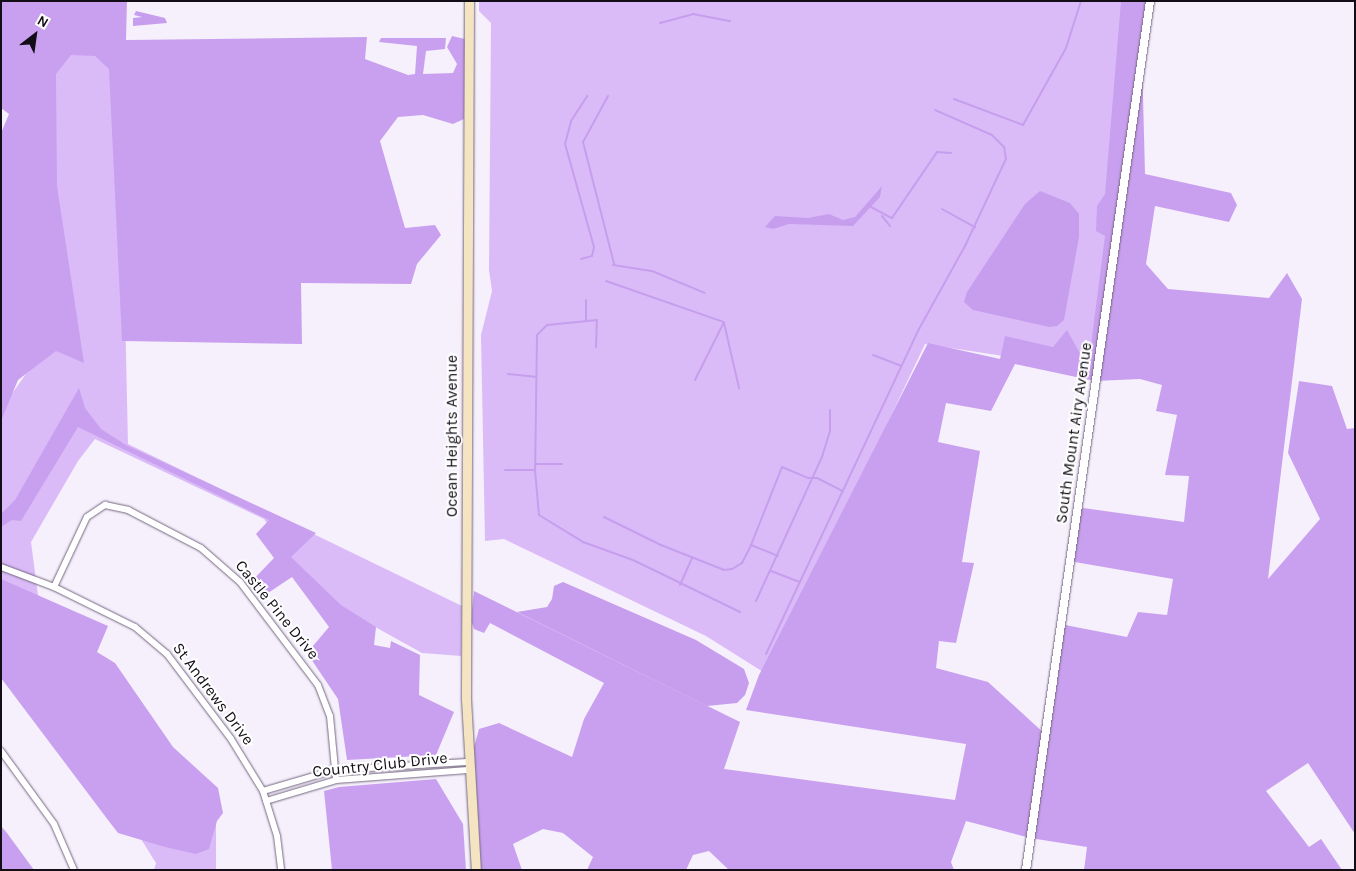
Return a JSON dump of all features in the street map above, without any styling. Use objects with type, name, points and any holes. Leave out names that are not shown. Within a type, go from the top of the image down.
[{"type":"main road","name":"Ocean Heights Avenue","points":[[469,1],[468,766],[476,870]]},
{"type":"street","name":"South Mount Airy Avenue","points":[[1026,870],[1150,1]]},
{"type":"street","name":"Castle Pine Drive","points":[[54,587],[87,517],[105,505],[128,510],[192,542],[240,582],[313,678],[330,716],[336,780]]},
{"type":"street","name":"St Andrews Drive","points":[[1,567],[54,587],[135,627],[167,654],[231,739],[263,791],[277,836],[281,870]]},
{"type":"street","points":[[1,751],[54,824],[74,870]]},
{"type":"street","name":"Country Club Drive","points":[[263,791],[335,770],[468,766]]},
{"type":"street","name":"Country Club Drive","points":[[266,801],[336,780],[468,766]]},
{"type":"shaded area","points":[[1,1],[127,1],[126,40],[367,37],[365,59],[408,75],[415,74],[417,46],[379,42],[381,38],[446,38],[445,49],[426,51],[423,74],[453,73],[457,64],[447,47],[452,36],[465,39],[464,119],[453,124],[423,115],[398,117],[380,141],[405,228],[435,225],[441,235],[417,264],[411,284],[301,283],[302,344],[122,341],[109,69],[95,56],[71,55],[56,74],[57,186],[84,363],[56,351],[18,380],[1,421],[1,133],[9,114],[1,108]]},
{"type":"shaded area","points":[[479,1],[1140,1],[1088,369],[925,344],[768,675],[706,636],[504,539],[485,541],[481,335],[492,291],[489,270],[491,23],[479,11]]},
{"type":"shaded area","points":[[1121,1],[1150,1],[1142,56],[1145,174],[1231,193],[1237,205],[1229,222],[1155,206],[1146,264],[1168,289],[1269,298],[1287,273],[1302,299],[1268,579],[1320,519],[1288,453],[1299,381],[1332,386],[1347,429],[1355,428],[1355,834],[1308,763],[1266,791],[1309,847],[1321,839],[1342,870],[1084,870],[1087,847],[1030,838],[966,821],[951,862],[954,870],[729,870],[709,851],[693,855],[686,870],[587,870],[593,857],[563,833],[543,829],[513,844],[522,870],[481,870],[474,747],[479,729],[499,723],[572,757],[584,719],[604,683],[490,623],[484,633],[474,629],[471,620],[474,591],[740,722],[724,769],[955,800],[966,744],[746,710],[759,675],[928,343],[1000,359],[1005,336],[1053,347],[1067,330],[1088,368],[1105,236],[1096,231],[1097,206],[1105,194]],"holes":[[[1015,364],[1095,381],[1140,379],[1162,385],[1156,411],[1177,415],[1165,475],[1189,476],[1184,522],[1076,507],[1069,561],[1173,579],[1167,615],[1138,612],[1127,637],[1060,624],[1045,734],[988,682],[936,668],[939,641],[956,643],[974,563],[962,562],[980,451],[938,442],[946,403],[991,411]]]},
{"type":"shaded area","points":[[136,11],[165,18],[167,23],[133,26],[133,18],[142,17],[134,15]]},
{"type":"shaded area","points":[[1,38],[119,38],[128,444],[462,606],[461,656],[422,653],[316,594],[264,519],[95,439],[78,461],[31,542],[39,603],[216,814],[216,870],[154,870],[156,863],[95,765],[1,655],[1,409],[26,374],[71,335],[45,118],[1,102]]},
{"type":"shaded area","points":[[882,186],[880,197],[853,226],[789,224],[773,229],[765,227],[775,216],[808,218],[829,214],[843,220],[855,217]]},
{"type":"shaded area","points":[[1040,191],[1070,203],[1079,214],[1079,237],[1064,320],[1057,326],[1049,327],[973,310],[964,302],[967,292],[1025,204]]},
{"type":"shaded area","points":[[79,388],[85,408],[101,429],[126,445],[316,533],[291,557],[341,605],[376,627],[374,645],[390,648],[391,641],[420,655],[419,695],[454,712],[436,755],[347,760],[338,699],[307,653],[329,627],[292,577],[262,597],[251,582],[274,558],[256,534],[269,520],[78,427],[21,521],[12,520],[1,527],[1,514],[15,500]]},
{"type":"shaded area","points":[[1,579],[108,626],[97,652],[115,663],[173,747],[218,788],[223,813],[217,821],[209,849],[196,854],[118,833],[1,678]]},
{"type":"shaded area","points":[[563,582],[696,640],[744,669],[749,683],[745,695],[737,703],[707,706],[517,612],[547,607],[552,599],[554,586]]},
{"type":"shaded area","points":[[436,779],[463,824],[466,870],[332,870],[324,791],[339,787]]},
{"type":"shaded area","points":[[1,826],[7,833],[34,870],[1,870]]},
{"type":"waterway","points":[[954,99],[1023,125],[1066,48],[1081,1]]},
{"type":"waterway","points":[[660,23],[693,14],[730,21]]},
{"type":"waterway","points":[[581,259],[592,256],[594,247],[565,144],[571,121],[587,96]]},
{"type":"waterway","points":[[608,96],[583,142],[614,264]]},
{"type":"waterway","points":[[766,654],[919,329],[965,246],[1006,159],[1004,147],[992,135],[935,110]]},
{"type":"waterway","points":[[871,207],[892,218],[937,152],[951,153]]},
{"type":"waterway","points":[[942,209],[975,227]]},
{"type":"waterway","points":[[882,216],[890,226]]},
{"type":"waterway","points":[[613,265],[652,271],[705,293]]},
{"type":"waterway","points":[[606,281],[724,322]]},
{"type":"waterway","points":[[586,300],[586,321]]},
{"type":"waterway","points":[[596,347],[597,320],[547,325],[537,335],[535,470],[539,515],[583,542],[633,560],[740,612]]},
{"type":"waterway","points":[[724,323],[739,388]]},
{"type":"waterway","points":[[695,380],[723,324]]},
{"type":"waterway","points":[[873,355],[901,366]]},
{"type":"waterway","points":[[508,374],[535,377]]},
{"type":"waterway","points":[[756,601],[822,457],[830,431],[830,410]]},
{"type":"waterway","points":[[535,464],[562,464]]},
{"type":"waterway","points":[[604,517],[661,545],[724,570],[732,569],[742,563],[782,467],[808,478],[817,478],[843,491]]},
{"type":"waterway","points":[[505,470],[535,470]]},
{"type":"waterway","points":[[751,545],[778,556]]},
{"type":"waterway","points":[[680,585],[692,558]]},
{"type":"waterway","points":[[771,571],[799,582]]}]
